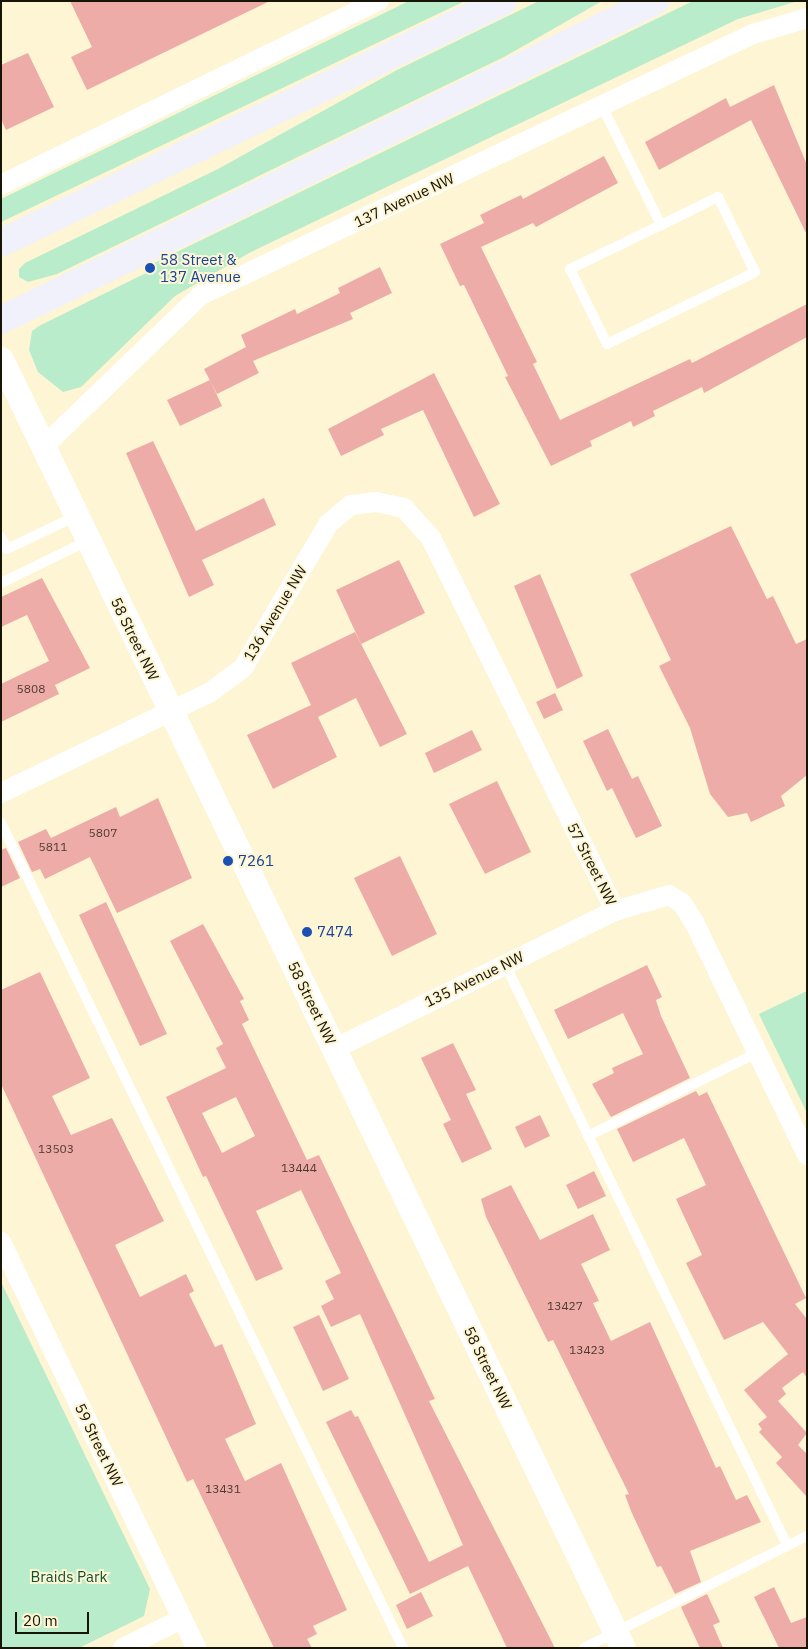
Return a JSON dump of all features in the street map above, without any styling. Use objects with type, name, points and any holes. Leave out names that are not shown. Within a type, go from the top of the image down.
[{"type":"main road","points":[[1,243],[504,1]]},
{"type":"main road","points":[[1,320],[655,1]]},
{"type":"street","points":[[1,185],[378,1]]},
{"type":"street","name":"137 Avenue NW","points":[[43,447],[201,295],[753,34],[807,18]]},
{"type":"street","name":"58 Street NW","points":[[1,359],[7,383],[43,447],[619,1640]]},
{"type":"street","name":"136 Avenue NW","points":[[1,793],[209,693],[243,668],[328,524],[351,506],[376,502],[404,508]]},
{"type":"street","name":"57 Street NW","points":[[404,508],[420,521],[431,538],[615,911],[646,899],[670,895],[682,903],[807,1155]]},
{"type":"street","name":"135 Avenue NW","points":[[334,1049],[615,911]]},
{"type":"street","name":"59 Street NW","points":[[1,1242],[196,1648]]},
{"type":"street","points":[[123,1648],[182,1619]]},
{"type":"lane","points":[[602,106],[661,225]]},
{"type":"lane","points":[[718,197],[755,272],[607,344],[570,269],[661,225],[718,197]]},
{"type":"lane","points":[[1,536],[7,548],[76,516]]},
{"type":"lane","points":[[1,583],[87,541]]},
{"type":"lane","points":[[1,823],[403,1648]]},
{"type":"lane","points":[[505,964],[787,1546]]},
{"type":"lane","points":[[588,1136],[757,1053]]},
{"type":"lane","points":[[584,1648],[619,1640],[807,1536]]},
{"type":"green space","points":[[409,1],[465,1],[1,222],[1,199]]},
{"type":"green space","points":[[539,1],[602,1],[504,57],[57,274],[28,282],[19,277],[19,269],[25,263],[218,169],[397,70]]},
{"type":"green space","points":[[693,1],[798,1],[738,19],[249,253],[175,296],[81,387],[63,392],[38,372],[29,350],[32,331],[39,326],[152,270],[150,265]]},
{"type":"green space","points":[[807,991],[807,1113],[759,1014]]},
{"type":"green space","name":"Braids Park","points":[[1,1282],[150,1589],[144,1616],[79,1648],[1,1648]]},
{"type":"building","points":[[70,1],[270,1],[87,90],[71,57],[92,47]]},
{"type":"building","points":[[28,53],[54,107],[6,130],[1,119],[1,65]]},
{"type":"building","points":[[774,85],[807,165],[807,235],[751,120],[659,170],[645,142],[726,98],[730,107]]},
{"type":"building","points":[[604,156],[618,183],[536,227],[533,223],[481,247],[537,362],[533,364],[560,420],[690,359],[692,363],[807,304],[807,337],[704,393],[702,387],[653,411],[655,416],[633,427],[631,421],[590,441],[592,446],[551,466],[505,377],[508,376],[464,285],[460,286],[440,244],[484,223],[480,215],[521,195],[523,199]]},
{"type":"building","points":[[380,267],[392,293],[350,313],[353,319],[253,361],[259,373],[217,394],[204,369],[246,347],[241,335],[295,309],[297,314],[340,293],[338,288]]},
{"type":"building","points":[[434,373],[500,504],[474,517],[423,410],[381,429],[384,435],[341,456],[328,429]]},
{"type":"building","points":[[210,380],[222,406],[180,426],[167,400]]},
{"type":"building","points":[[153,441],[196,531],[264,498],[276,525],[202,560],[214,585],[189,597],[126,453]]},
{"type":"building","points":[[731,526],[767,599],[773,596],[796,644],[807,639],[807,775],[781,796],[785,806],[751,822],[747,813],[728,817],[710,794],[690,728],[659,666],[671,660],[630,574]]},
{"type":"building","points":[[399,560],[425,613],[361,644],[336,590]]},
{"type":"building","points":[[540,574],[583,676],[557,689],[514,586]]},
{"type":"building","points":[[42,578],[90,668],[55,685],[59,694],[1,722],[1,684],[49,661],[27,615],[1,627],[1,597]]},
{"type":"building","points":[[355,632],[407,734],[380,747],[356,698],[318,717],[337,757],[273,789],[247,735],[311,705],[291,663]]},
{"type":"building","points":[[555,693],[563,710],[544,719],[536,702]]},
{"type":"building","points":[[608,729],[632,779],[638,776],[662,826],[636,838],[612,788],[607,791],[583,741]]},
{"type":"building","points":[[472,730],[482,750],[434,773],[425,753]]},
{"type":"building","points":[[497,781],[531,852],[485,874],[449,804]]},
{"type":"building","points":[[158,798],[192,878],[117,913],[90,857],[45,879],[40,869],[32,872],[18,842],[46,829],[51,838],[116,807],[120,817]]},
{"type":"building","points":[[6,848],[20,878],[1,887],[1,850]]},
{"type":"building","points":[[400,856],[437,934],[392,956],[354,878]]},
{"type":"building","points":[[106,902],[167,1034],[140,1046],[79,915]]},
{"type":"building","points":[[203,924],[244,999],[240,1001],[249,1020],[242,1024],[307,1160],[319,1155],[435,1399],[429,1401],[555,1648],[507,1648],[468,1566],[410,1594],[326,1422],[351,1410],[355,1417],[358,1416],[429,1562],[463,1545],[360,1314],[331,1327],[321,1306],[334,1299],[325,1281],[341,1273],[301,1190],[256,1211],[283,1269],[256,1281],[206,1176],[203,1177],[166,1097],[226,1068],[216,1048],[223,1044],[170,941]],"holes":[[[236,1097],[255,1136],[222,1153],[202,1113]]]},
{"type":"building","points":[[647,965],[662,997],[656,1000],[661,1016],[690,1078],[611,1117],[592,1084],[614,1073],[612,1068],[643,1054],[623,1013],[568,1039],[554,1010]]},
{"type":"building","points":[[40,972],[90,1078],[52,1096],[71,1135],[112,1118],[164,1221],[115,1245],[140,1297],[186,1274],[194,1291],[189,1294],[215,1347],[222,1344],[256,1424],[225,1439],[245,1481],[281,1463],[347,1610],[313,1626],[317,1634],[307,1639],[312,1648],[274,1648],[193,1479],[187,1482],[1,1084],[1,990]]},
{"type":"building","points":[[453,1043],[476,1090],[466,1094],[492,1149],[462,1163],[443,1124],[451,1120],[421,1058]]},
{"type":"building","points":[[696,1091],[699,1096],[707,1092],[806,1298],[795,1304],[807,1319],[807,1378],[803,1372],[782,1388],[786,1394],[778,1401],[807,1433],[798,1445],[807,1454],[807,1497],[776,1463],[782,1457],[759,1432],[762,1429],[758,1424],[767,1417],[744,1390],[788,1354],[763,1322],[724,1340],[686,1263],[702,1255],[676,1199],[706,1185],[684,1138],[633,1162],[617,1129]]},
{"type":"building","points":[[540,1115],[550,1136],[525,1148],[515,1127]]},
{"type":"building","points":[[594,1171],[606,1196],[578,1209],[566,1185]]},
{"type":"building","points":[[511,1185],[540,1240],[593,1214],[610,1250],[581,1264],[599,1301],[593,1303],[611,1341],[650,1322],[716,1468],[720,1466],[736,1500],[747,1495],[761,1522],[690,1551],[701,1582],[675,1594],[661,1566],[657,1567],[631,1511],[625,1495],[629,1494],[553,1340],[548,1342],[486,1217],[481,1199]]},
{"type":"building","points":[[319,1315],[349,1379],[323,1391],[293,1327]]},
{"type":"building","points":[[774,1587],[791,1623],[807,1617],[807,1648],[779,1648],[754,1597]]},
{"type":"building","points":[[421,1592],[433,1616],[407,1629],[396,1605]]},
{"type":"building","points":[[707,1594],[720,1622],[713,1625],[723,1648],[700,1648],[681,1607]]},
{"type":"place","name":"58 Street & 137 Avenue","points":[[150,268]]},
{"type":"place","name":"7261","points":[[228,861]]},
{"type":"place","name":"7474","points":[[307,932]]}]
